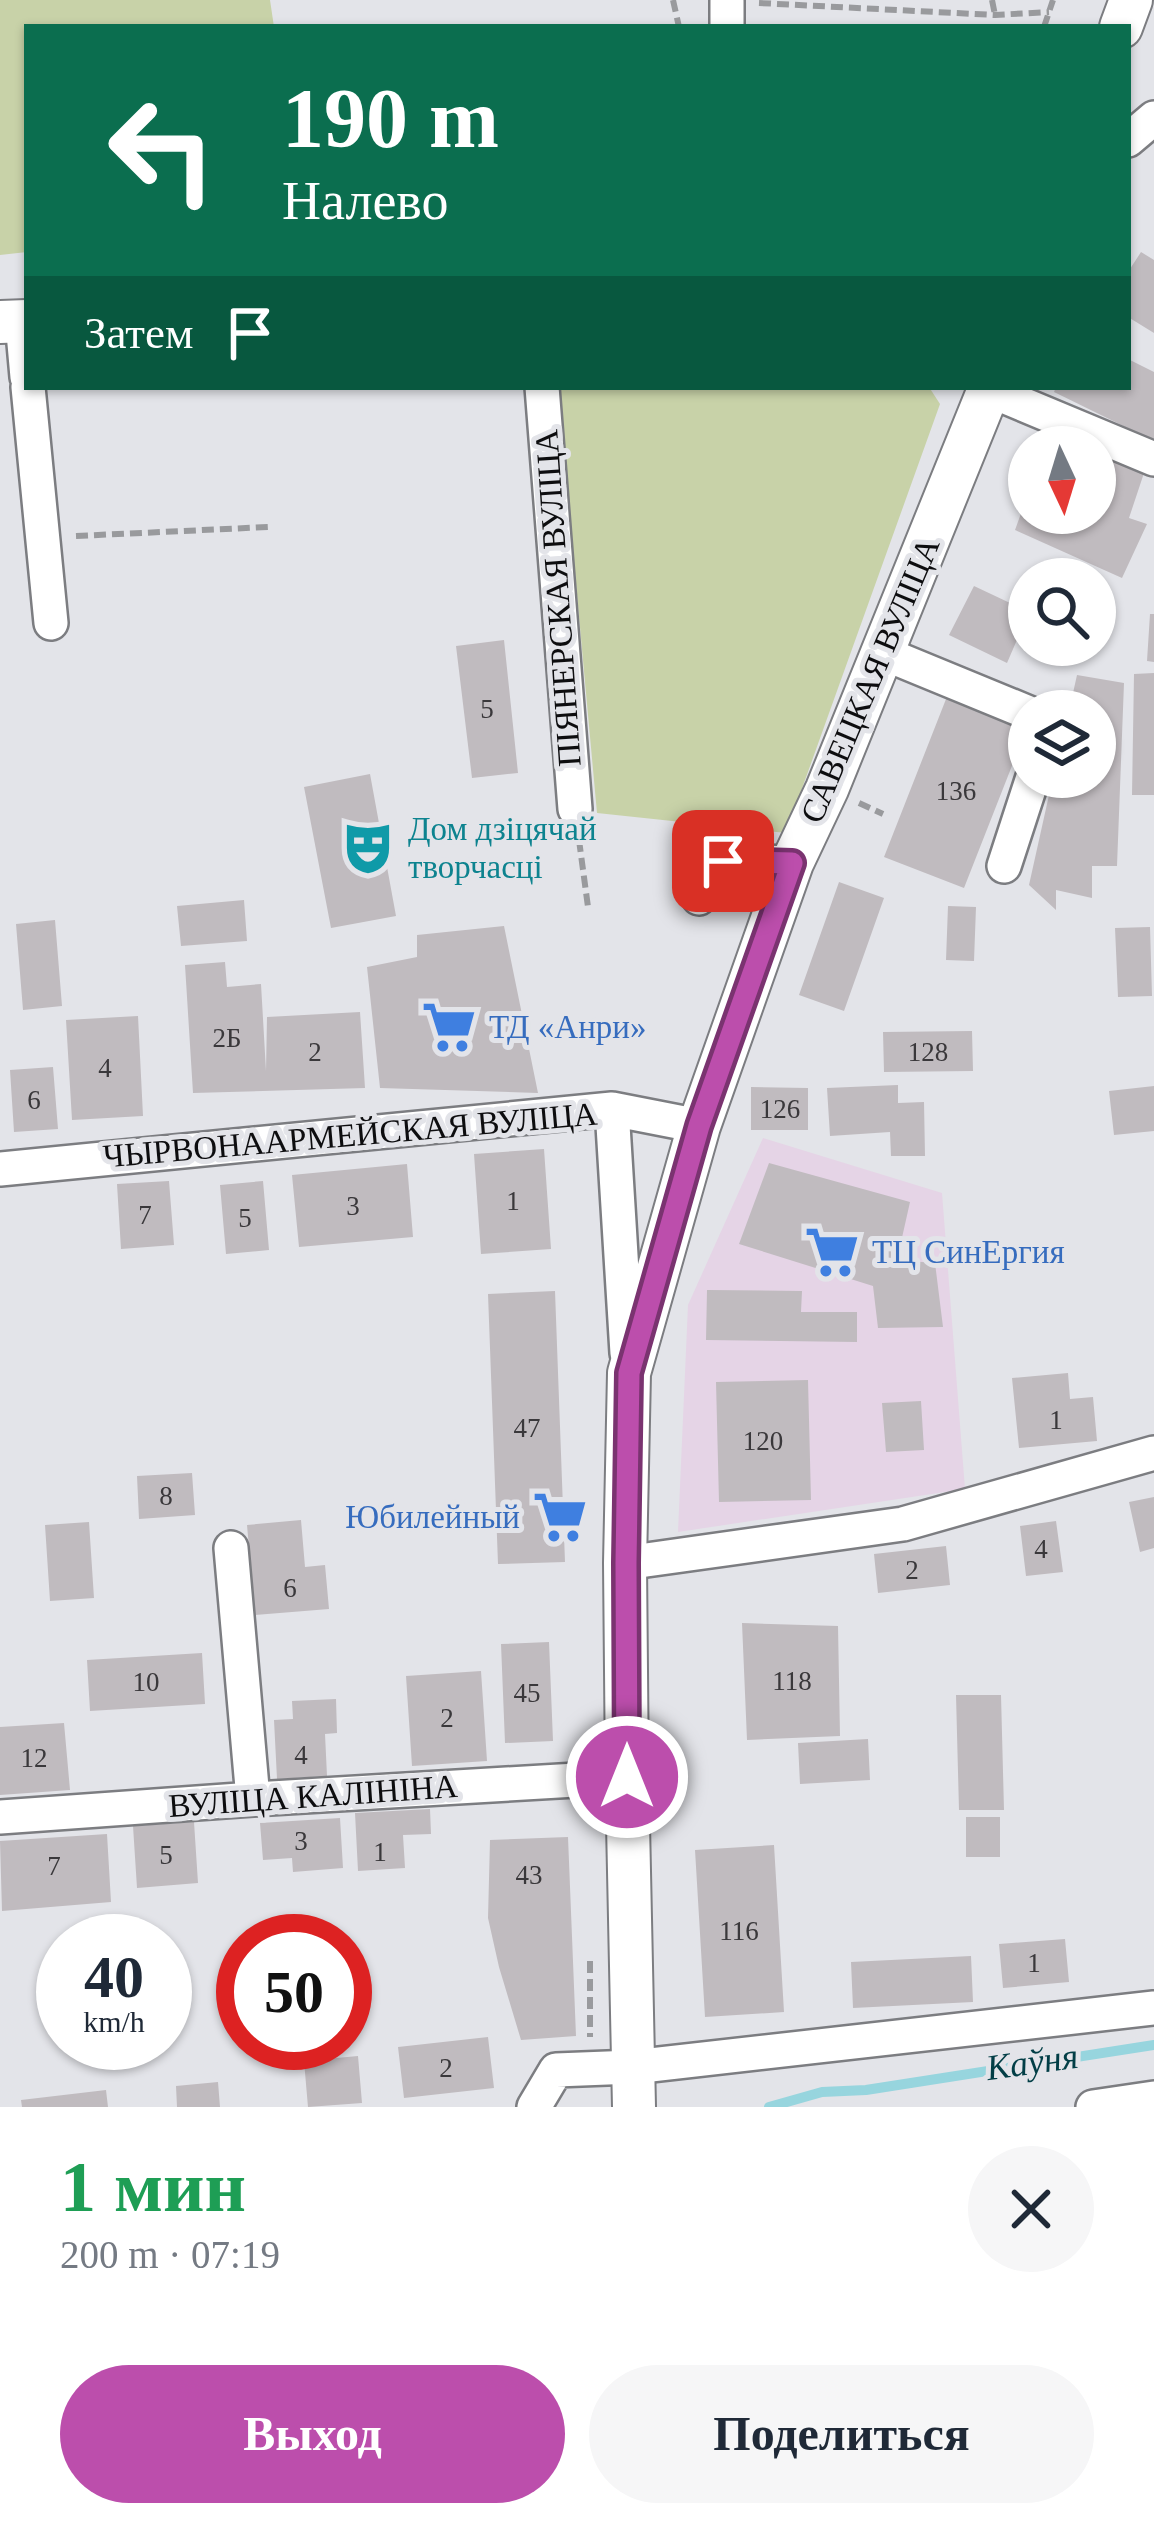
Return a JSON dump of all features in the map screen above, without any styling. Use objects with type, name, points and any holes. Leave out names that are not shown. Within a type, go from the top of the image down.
[{"type":"main road","name":"САВЕЦКАЯ ВУЛІЦА","points":[[634,2089],[627,1777],[629,1373],[699,1126],[792,863],[827,789],[990,390]]},
{"type":"street","points":[[1131,137],[1154,118]]},
{"type":"street","points":[[16,321],[24,362]]},
{"type":"street","points":[[28,390],[50,623]]},
{"type":"street","name":"ПІЯНЕРСКАЯ ВУЛІЦА","points":[[542,390],[574,809]]},
{"type":"street","points":[[992,390],[1154,459]]},
{"type":"street","points":[[883,653],[1008,704]]},
{"type":"street","points":[[1004,866],[1026,798]]},
{"type":"street","points":[[699,898],[710,868],[723,861],[792,863]]},
{"type":"street","points":[[612,1109],[629,1373]]},
{"type":"street","name":"ЧЫРВОНААРМЕЙСКАЯ ВУЛІЦА","points":[[0,1168],[612,1109],[699,1126]]},
{"type":"street","points":[[626,1563],[903,1524],[1154,1453]]},
{"type":"street","points":[[231,1548],[254,1798]]},
{"type":"street","name":"ВУЛІЦА КАЛІНІНА","points":[[0,1817],[627,1777]]},
{"type":"street","points":[[534,2107],[556,2070],[634,2089],[1154,2008]]},
{"type":"street","points":[[1093,2107],[1154,2098]]},
{"type":"path","points":[[992,0],[995,15]]},
{"type":"path","points":[[1045,24],[1053,0]]},
{"type":"path","points":[[727,1],[995,15],[1049,12]]},
{"type":"path","points":[[42,537],[268,527]]},
{"type":"path","points":[[574,809],[588,907]]},
{"type":"shaded area","points":[[763,1138],[942,1193],[965,1489],[678,1532],[688,1305]]},
{"type":"green space","points":[[0,0],[270,0],[274,24],[24,24],[24,252],[0,255]]},
{"type":"green space","points":[[558,390],[931,390],[940,404],[786,833],[597,813]]},
{"type":"building","points":[[1141,252],[1154,260],[1154,333],[1131,319],[1131,267]]},
{"type":"building","points":[[1131,360],[1154,372],[1154,441],[1054,392],[1131,390]]},
{"type":"building","points":[[1116,454],[1146,467],[1129,518],[1147,524],[1122,578],[1116,575],[1116,558],[1077,558],[1024,534],[1116,534]]},
{"type":"building","points":[[974,586],[1008,602],[1007,663],[949,635]]},
{"type":"building","points":[[1150,614],[1154,614],[1154,662],[1147,661]]},
{"type":"building","points":[[504,640],[518,773],[472,778],[456,646]]},
{"type":"building","points":[[1154,673],[1154,795],[1132,795],[1134,674]]},
{"type":"building","points":[[1077,675],[1124,683],[1117,866],[1092,866],[1092,898],[1056,890],[1056,910],[1029,885],[1048,798],[1116,798],[1116,690],[1074,690]]},
{"type":"building","points":[[948,694],[1008,717],[1008,776],[964,888],[884,857]]},
{"type":"building","points":[[370,774],[396,916],[331,928],[304,787]]},
{"type":"building","points":[[839,882],[884,898],[844,1011],[799,995]]},
{"type":"building","points":[[244,900],[247,941],[181,946],[177,906]]},
{"type":"building","points":[[948,906],[976,907],[974,961],[946,960]]},
{"type":"building","points":[[55,920],[62,1006],[23,1010],[16,924]]},
{"type":"building","name":"ТД «Анри»","points":[[504,926],[538,1093],[380,1088],[367,967],[417,957],[417,935]]},
{"type":"building","points":[[1150,927],[1152,996],[1118,997],[1115,928]]},
{"type":"building","points":[[225,962],[227,987],[261,984],[266,1071],[267,1017],[360,1012],[365,1088],[193,1093],[185,965]]},
{"type":"building","points":[[138,1016],[143,1116],[72,1120],[66,1020]]},
{"type":"building","points":[[972,1031],[973,1071],[884,1072],[883,1032]]},
{"type":"building","points":[[53,1067],[58,1129],[14,1132],[10,1070]]},
{"type":"building","points":[[898,1085],[898,1103],[924,1102],[925,1156],[891,1156],[890,1132],[830,1136],[827,1088]]},
{"type":"building","points":[[1154,1086],[1154,1131],[1114,1135],[1109,1091]]},
{"type":"building","points":[[751,1087],[808,1088],[808,1130],[751,1130]]},
{"type":"building","points":[[544,1149],[551,1249],[481,1254],[474,1154]]},
{"type":"building","name":"ТЦ СинЕргия","points":[[769,1163],[910,1202],[897,1260],[935,1263],[943,1327],[878,1328],[873,1286],[739,1244]]},
{"type":"building","points":[[407,1164],[413,1237],[299,1247],[292,1175]]},
{"type":"building","points":[[169,1181],[174,1245],[121,1249],[117,1184]]},
{"type":"building","points":[[263,1181],[269,1250],[226,1254],[220,1185]]},
{"type":"building","points":[[707,1290],[802,1291],[801,1312],[857,1312],[857,1342],[706,1340]]},
{"type":"building","points":[[555,1291],[565,1562],[498,1564],[488,1294]]},
{"type":"building","points":[[1068,1373],[1070,1399],[1093,1397],[1097,1441],[1019,1448],[1012,1378]]},
{"type":"building","points":[[808,1380],[811,1500],[719,1502],[716,1382]]},
{"type":"building","points":[[921,1401],[924,1450],[886,1452],[882,1403]]},
{"type":"building","points":[[192,1473],[195,1515],[139,1519],[137,1476]]},
{"type":"building","points":[[1154,1497],[1154,1548],[1140,1552],[1129,1502]]},
{"type":"building","points":[[301,1520],[305,1567],[325,1565],[329,1609],[255,1615],[247,1525]]},
{"type":"building","points":[[1056,1521],[1063,1572],[1026,1576],[1020,1526]]},
{"type":"building","points":[[89,1522],[94,1598],[50,1601],[45,1525]]},
{"type":"building","points":[[946,1546],[950,1585],[878,1593],[874,1554]]},
{"type":"building","points":[[742,1623],[838,1626],[840,1736],[747,1740]]},
{"type":"building","points":[[549,1642],[553,1741],[505,1743],[501,1644]]},
{"type":"building","points":[[202,1653],[205,1704],[90,1711],[87,1660]]},
{"type":"building","points":[[481,1671],[487,1761],[412,1766],[406,1676]]},
{"type":"building","points":[[956,1695],[1001,1695],[1004,1810],[959,1810]]},
{"type":"building","points":[[336,1699],[337,1733],[325,1734],[327,1776],[277,1779],[274,1720],[293,1719],[292,1701]]},
{"type":"building","points":[[64,1723],[70,1790],[0,1795],[0,1727]]},
{"type":"building","points":[[868,1739],[870,1780],[800,1784],[798,1743]]},
{"type":"building","points":[[430,1809],[431,1834],[403,1835],[405,1868],[358,1871],[355,1813]]},
{"type":"building","points":[[966,1817],[1000,1817],[1000,1857],[966,1857]]},
{"type":"building","points":[[340,1818],[343,1868],[293,1872],[292,1858],[263,1860],[260,1823]]},
{"type":"building","points":[[194,1822],[198,1883],[137,1888],[133,1826]]},
{"type":"building","points":[[107,1834],[111,1902],[2,1911],[0,1841]]},
{"type":"building","points":[[568,1837],[576,2036],[521,2040],[488,1918],[490,1840]]},
{"type":"building","points":[[774,1845],[784,2012],[705,2017],[695,1850]]},
{"type":"building","points":[[1065,1939],[1069,1982],[1003,1988],[999,1944]]},
{"type":"building","points":[[971,1956],[973,2002],[853,2008],[851,1962]]},
{"type":"building","points":[[488,2037],[494,2088],[404,2098],[398,2047]]},
{"type":"building","points":[[305,2070],[359,2070],[362,2103],[308,2107]]},
{"type":"building","points":[[218,2082],[220,2107],[177,2107],[176,2086]]},
{"type":"building","points":[[106,2090],[108,2107],[22,2107],[21,2100]]},
{"type":"waterway","name":"Каўня","points":[[769,2107],[822,2092],[866,2090],[1154,2045]]},
{"type":"place","name":"Дом дзіцячай творчасці","points":[[368,848]]},
{"type":"place","name":"ТД «Анри»","points":[[449,1027]]},
{"type":"place","name":"ТЦ СинЕргия","points":[[832,1252]]},
{"type":"place","name":"Юбилейный","points":[[560,1517]]},
{"type":"route","points":[[627,1777],[629,1373],[699,1126],[792,863],[723,861]]}]
